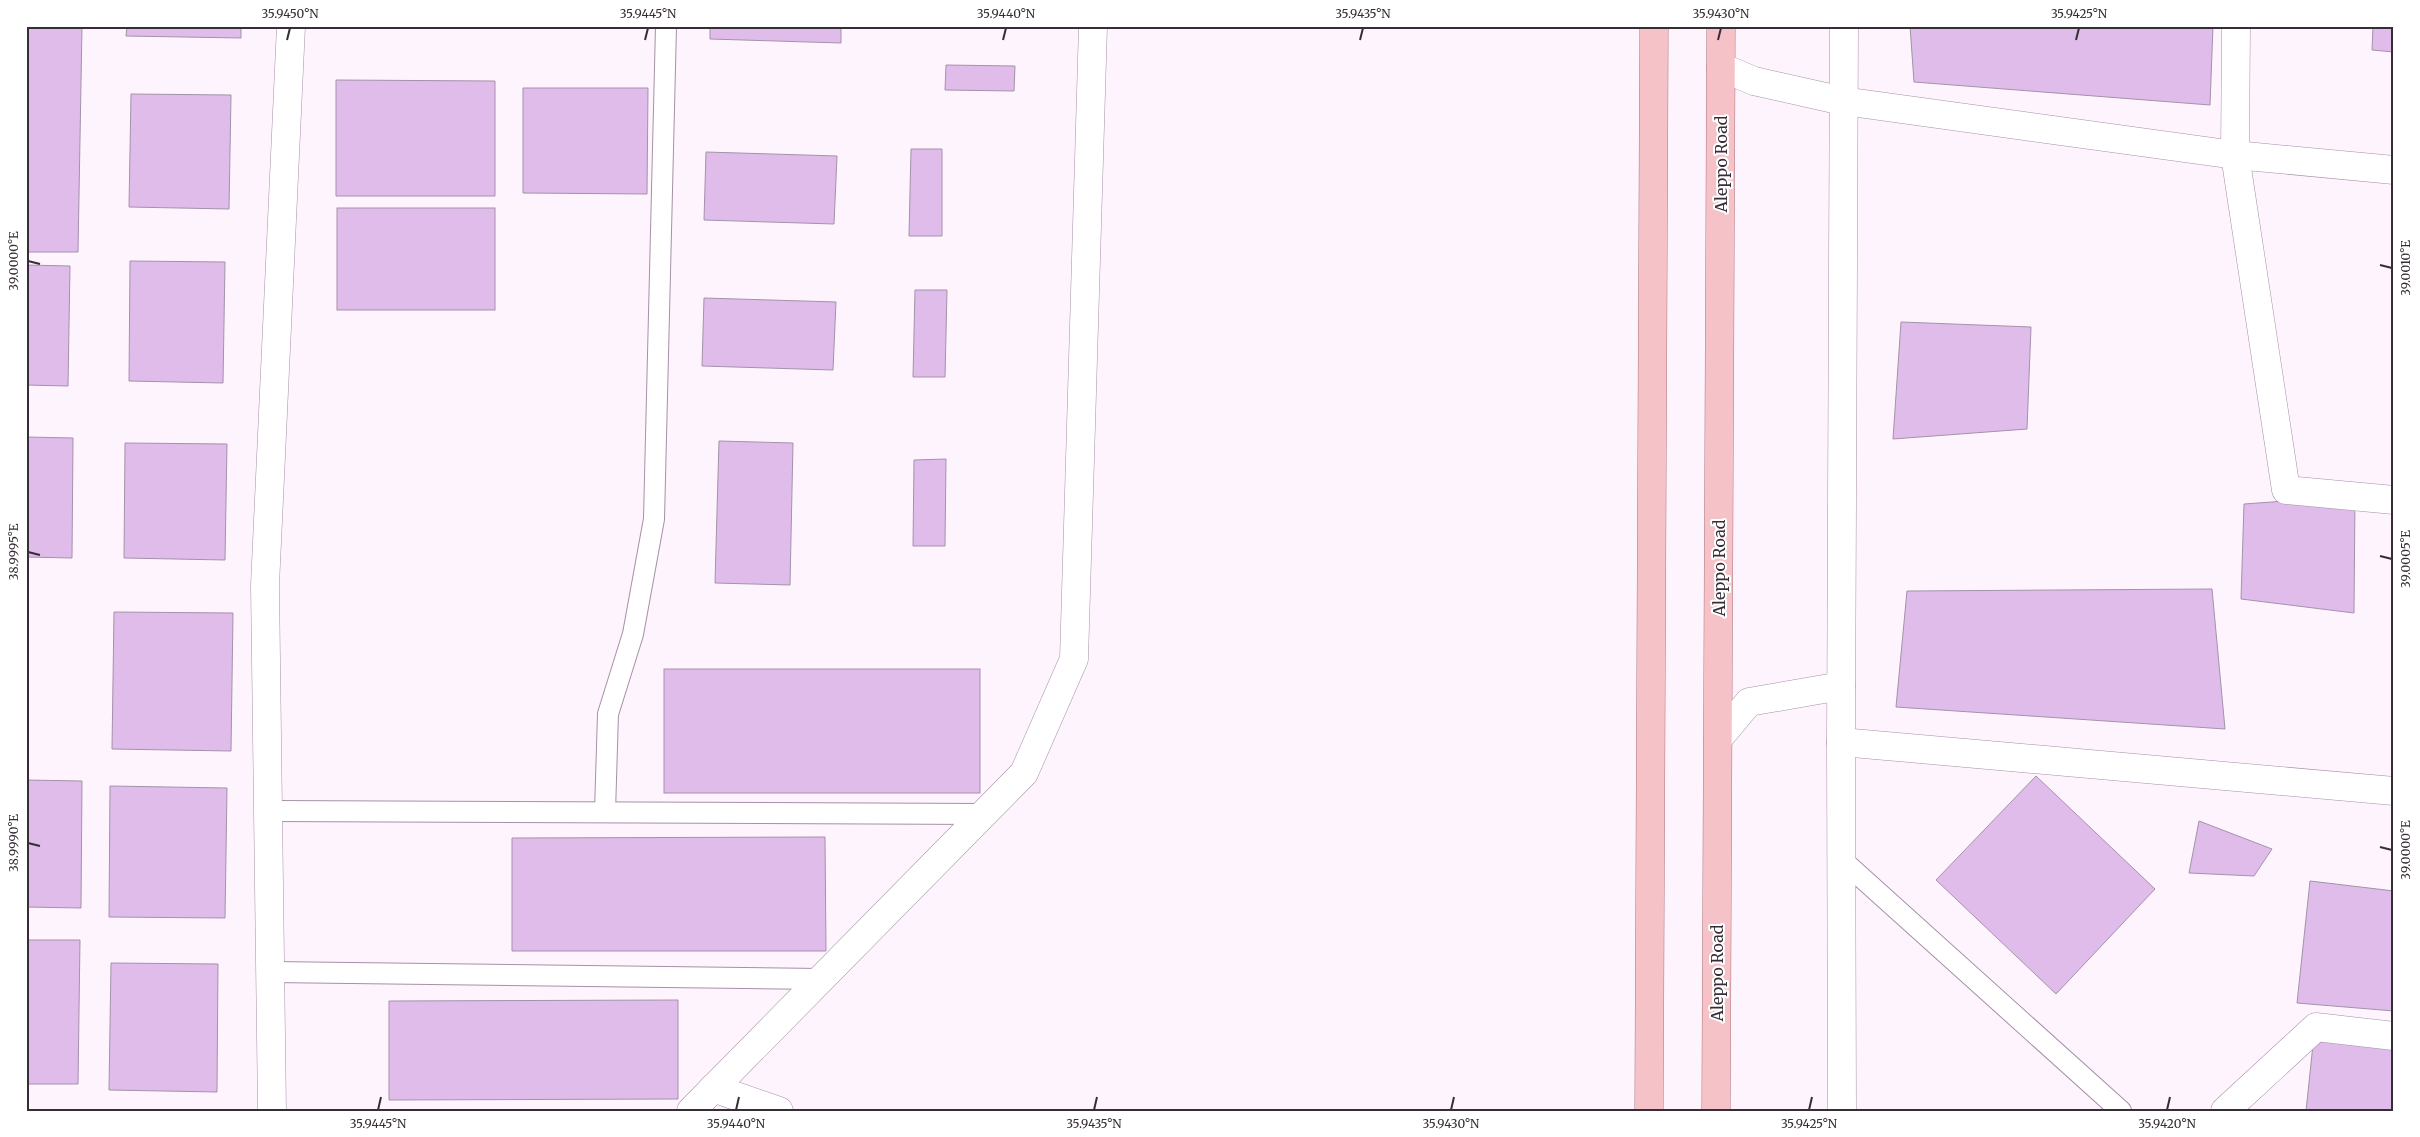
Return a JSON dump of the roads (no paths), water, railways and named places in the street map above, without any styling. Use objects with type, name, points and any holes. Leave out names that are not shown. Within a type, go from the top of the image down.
[{"type":"main road","points":[[1649,1111],[1654,26]]},
{"type":"main road","name":"Aleppo Road","points":[[1716,1111],[1722,26]]},
{"type":"street","points":[[272,1111],[272,972],[265,585],[291,26]]},
{"type":"street","points":[[691,1111],[1024,773],[1074,659],[1093,26]]},
{"type":"street","points":[[1842,1111],[1841,686],[1844,26]]},
{"type":"street","points":[[2236,26],[2235,155],[2286,490],[2394,500]]},
{"type":"street","points":[[1721,67],[1754,81],[1843,101],[2235,155],[2394,170]]},
{"type":"street","points":[[1718,738],[1749,702],[1841,686]]},
{"type":"street","points":[[1841,742],[2394,792]]},
{"type":"street","points":[[2225,1111],[2316,1027],[2394,1036]]},
{"type":"street","points":[[713,1088],[778,1111]]},
{"type":"lane","points":[[605,812],[608,714],[633,634],[654,519],[666,26]]},
{"type":"lane","points":[[269,811],[983,814]]},
{"type":"lane","points":[[1841,859],[2121,1111]]},
{"type":"lane","points":[[272,972],[820,979]]}]
